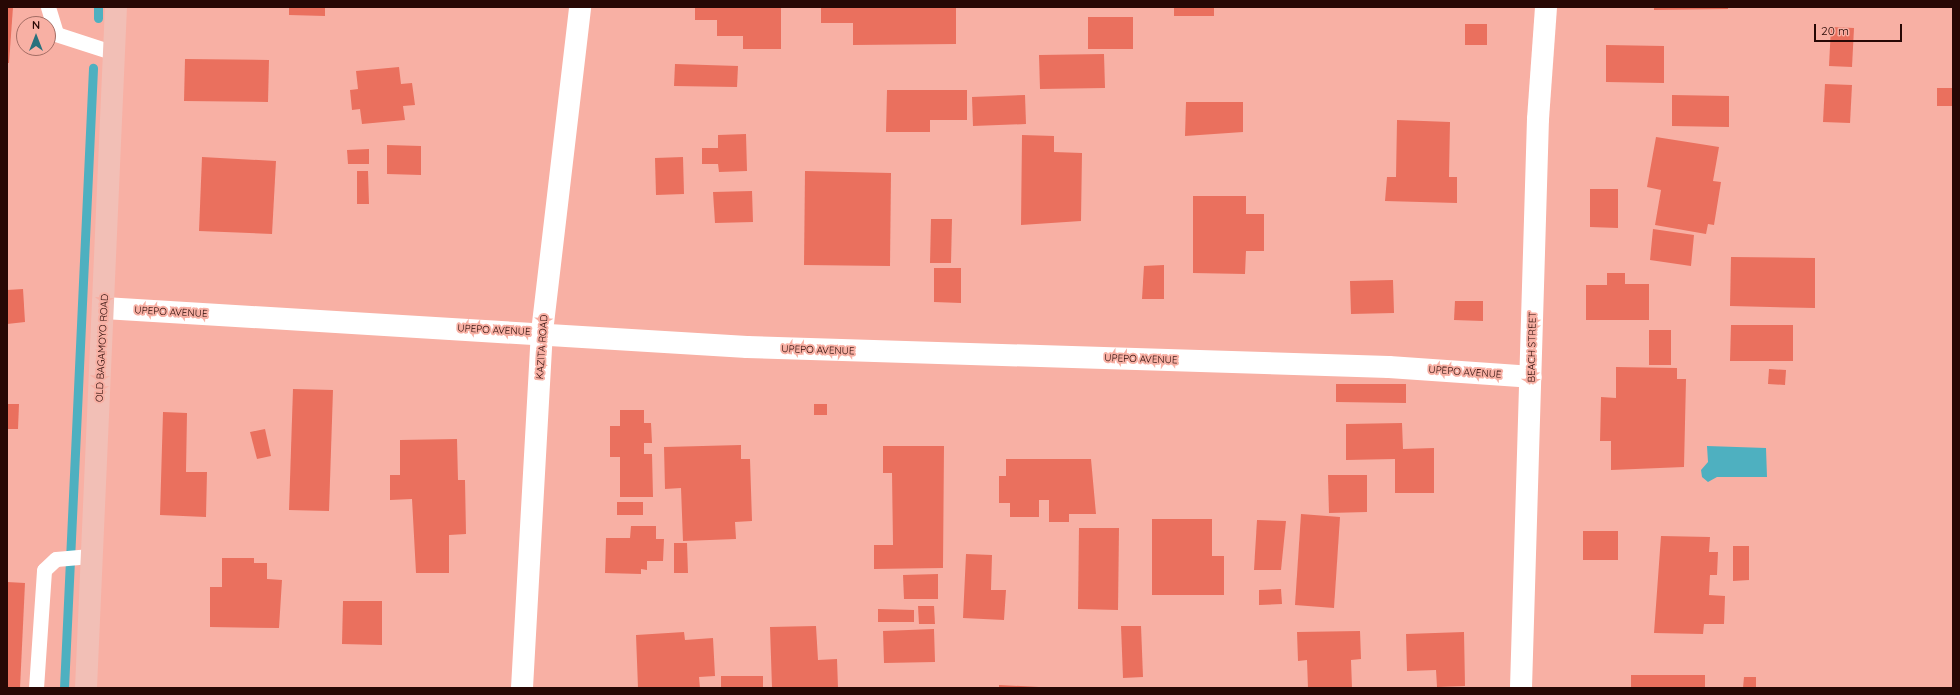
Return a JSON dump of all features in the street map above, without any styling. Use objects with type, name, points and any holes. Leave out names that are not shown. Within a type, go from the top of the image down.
[{"type":"main road","name":"OLD BAGAMOYO ROAD","points":[[86,688],[104,308],[114,53],[120,9]]},
{"type":"street","name":"KAZITA ROAD","points":[[522,688],[542,332],[580,7]]},
{"type":"street","name":"BEACH STREET","points":[[1521,688],[1532,377],[1538,119],[1546,7]]},
{"type":"street","name":"UPEPO AVENUE","points":[[104,308],[542,332],[747,347],[1389,366],[1532,377]]},
{"type":"lane","points":[[48,7],[56,34],[114,53]]},
{"type":"lane","points":[[36,688],[44,570],[56,559],[92,556]]},
{"type":"water","points":[[1707,446],[1766,448],[1767,477],[1717,477],[1708,482],[1702,477],[1701,470],[1708,462]]},
{"type":"building","points":[[7,7],[13,7],[9,63],[7,63]]},
{"type":"building","points":[[289,7],[325,7],[325,16],[289,15]]},
{"type":"building","points":[[695,7],[781,7],[781,49],[743,49],[743,36],[717,36],[717,20],[695,20]]},
{"type":"building","points":[[821,7],[956,7],[956,44],[853,45],[853,23],[821,23]]},
{"type":"building","points":[[1174,7],[1214,7],[1214,16],[1174,16]]},
{"type":"building","points":[[1654,7],[1728,7],[1728,9],[1654,10]]},
{"type":"building","points":[[1088,17],[1133,17],[1133,49],[1088,49]]},
{"type":"building","points":[[1465,24],[1487,24],[1487,45],[1465,45]]},
{"type":"building","points":[[1831,27],[1854,28],[1852,67],[1829,66]]},
{"type":"building","points":[[1606,45],[1664,46],[1664,83],[1606,82]]},
{"type":"building","points":[[1104,54],[1105,88],[1040,89],[1039,55]]},
{"type":"building","points":[[185,59],[269,60],[268,102],[184,101]]},
{"type":"building","points":[[675,64],[738,66],[737,87],[674,86]]},
{"type":"building","points":[[399,67],[401,84],[412,83],[415,105],[403,106],[405,120],[362,124],[360,109],[352,110],[350,90],[358,89],[356,71]]},
{"type":"building","points":[[1825,84],[1852,85],[1850,123],[1823,122]]},
{"type":"building","points":[[1937,88],[1953,88],[1953,106],[1937,106]]},
{"type":"building","points":[[887,90],[967,90],[967,120],[930,120],[930,132],[886,132]]},
{"type":"building","points":[[1025,95],[1026,124],[973,126],[972,97]]},
{"type":"building","points":[[1672,95],[1729,96],[1729,127],[1672,126]]},
{"type":"building","points":[[1186,102],[1243,102],[1243,132],[1185,136]]},
{"type":"building","points":[[1397,120],[1450,122],[1449,177],[1457,177],[1457,203],[1385,201],[1387,177],[1396,177]]},
{"type":"building","points":[[746,134],[747,171],[719,172],[718,164],[702,164],[702,148],[718,148],[718,135]]},
{"type":"building","points":[[1022,135],[1054,136],[1054,152],[1082,153],[1081,221],[1021,225]]},
{"type":"building","points":[[1656,137],[1719,147],[1713,181],[1721,182],[1714,225],[1708,224],[1706,234],[1655,225],[1661,190],[1647,187]]},
{"type":"building","points":[[387,145],[421,146],[421,175],[387,174]]},
{"type":"building","points":[[369,149],[369,164],[348,164],[347,150]]},
{"type":"building","points":[[202,157],[276,161],[272,234],[199,231]]},
{"type":"building","points":[[683,157],[684,194],[656,195],[655,158]]},
{"type":"building","points":[[357,171],[368,171],[369,204],[357,204]]},
{"type":"building","points":[[805,171],[891,173],[890,266],[804,265]]},
{"type":"building","points":[[1590,189],[1618,189],[1618,228],[1590,227]]},
{"type":"building","points":[[752,191],[753,222],[715,223],[713,192]]},
{"type":"building","points":[[1193,196],[1246,196],[1246,214],[1264,214],[1264,251],[1246,251],[1245,274],[1193,273]]},
{"type":"building","points":[[931,219],[952,219],[951,263],[930,263]]},
{"type":"building","points":[[1653,229],[1694,235],[1691,266],[1650,260]]},
{"type":"building","points":[[1731,257],[1815,258],[1815,308],[1730,306]]},
{"type":"building","points":[[1164,265],[1164,299],[1142,299],[1144,266]]},
{"type":"building","points":[[934,268],[961,268],[961,303],[934,302]]},
{"type":"building","points":[[1607,273],[1625,273],[1625,284],[1649,284],[1649,320],[1586,320],[1586,285],[1607,285]]},
{"type":"building","points":[[1393,280],[1394,313],[1351,314],[1350,281]]},
{"type":"building","points":[[23,289],[25,322],[7,324],[7,290]]},
{"type":"building","points":[[1455,301],[1483,301],[1483,321],[1454,320]]},
{"type":"building","points":[[1731,325],[1793,325],[1793,361],[1730,361]]},
{"type":"building","points":[[1649,330],[1671,330],[1671,365],[1649,365]]},
{"type":"building","points":[[1616,367],[1677,368],[1677,379],[1686,379],[1684,467],[1611,470],[1611,441],[1600,441],[1601,397],[1616,398]]},
{"type":"building","points":[[1769,369],[1786,370],[1785,385],[1768,384]]},
{"type":"building","points":[[1336,384],[1406,384],[1406,403],[1336,402]]},
{"type":"building","points":[[293,389],[333,390],[329,511],[289,510]]},
{"type":"building","points":[[7,404],[19,404],[18,429],[7,429]]},
{"type":"building","points":[[814,404],[827,404],[827,415],[814,415]]},
{"type":"building","points":[[620,410],[644,410],[644,423],[651,423],[652,443],[644,443],[644,454],[652,454],[653,497],[620,497],[620,457],[610,457],[610,426],[620,426]]},
{"type":"building","points":[[163,412],[187,413],[186,472],[207,472],[206,517],[160,515]]},
{"type":"building","points":[[1402,423],[1403,449],[1434,448],[1434,493],[1395,493],[1395,459],[1346,460],[1346,424]]},
{"type":"building","points":[[265,429],[271,456],[257,459],[250,432]]},
{"type":"building","points":[[457,439],[458,480],[465,480],[466,534],[449,535],[449,573],[416,573],[412,499],[390,500],[390,475],[400,475],[400,440]]},
{"type":"building","points":[[741,445],[741,459],[750,459],[752,521],[735,522],[736,539],[683,541],[681,488],[665,489],[664,447]]},
{"type":"building","points":[[883,446],[944,446],[943,568],[874,569],[874,545],[893,545],[892,473],[883,473]]},
{"type":"building","points":[[1006,459],[1091,459],[1096,514],[1069,514],[1069,522],[1049,522],[1049,500],[1039,500],[1039,517],[1010,517],[1010,503],[999,503],[999,476],[1006,476]]},
{"type":"building","points":[[1328,475],[1367,475],[1367,512],[1329,513]]},
{"type":"building","points":[[617,502],[643,502],[643,515],[617,515]]},
{"type":"building","points":[[1301,514],[1340,517],[1334,608],[1295,605]]},
{"type":"building","points":[[1152,519],[1212,519],[1212,556],[1224,556],[1224,595],[1152,595]]},
{"type":"building","points":[[1257,520],[1286,521],[1281,570],[1254,570]]},
{"type":"building","points":[[631,526],[656,526],[656,539],[664,539],[663,561],[647,561],[647,570],[641,569],[641,574],[605,573],[606,538],[630,538]]},
{"type":"building","points":[[1079,528],[1119,528],[1118,610],[1078,609]]},
{"type":"building","points":[[1583,531],[1618,531],[1618,560],[1583,560]]},
{"type":"building","points":[[1661,536],[1710,537],[1709,552],[1718,552],[1717,575],[1710,575],[1709,595],[1725,596],[1724,624],[1704,624],[1703,634],[1654,633]]},
{"type":"building","points":[[674,543],[687,543],[688,573],[674,573]]},
{"type":"building","points":[[1733,546],[1749,546],[1749,580],[1733,581]]},
{"type":"building","points":[[966,554],[992,555],[991,590],[1006,590],[1004,620],[963,618]]},
{"type":"building","points":[[222,558],[254,558],[254,563],[267,563],[267,579],[282,580],[279,628],[210,627],[210,587],[222,587]]},
{"type":"building","points":[[938,574],[938,599],[904,599],[903,575]]},
{"type":"building","points":[[7,582],[25,583],[20,688],[7,688]]},
{"type":"building","points":[[1281,589],[1282,604],[1259,605],[1259,590]]},
{"type":"building","points":[[343,601],[382,601],[382,645],[342,644]]},
{"type":"building","points":[[918,606],[934,606],[935,624],[919,624]]},
{"type":"building","points":[[878,609],[914,610],[914,622],[878,622]]},
{"type":"building","points":[[816,626],[818,660],[837,659],[838,688],[772,688],[770,627]]},
{"type":"building","points":[[1121,626],[1141,626],[1143,677],[1123,678]]},
{"type":"building","points":[[934,629],[935,662],[884,663],[883,631]]},
{"type":"building","points":[[1360,631],[1361,659],[1351,660],[1352,688],[1308,688],[1307,660],[1298,661],[1297,632]]},
{"type":"building","points":[[684,632],[685,640],[713,638],[715,676],[699,677],[700,688],[638,688],[636,635]]},
{"type":"building","points":[[1464,632],[1465,686],[1437,687],[1436,670],[1407,671],[1406,634]]},
{"type":"building","points":[[1631,675],[1705,675],[1705,688],[1631,688]]},
{"type":"building","points":[[721,676],[763,676],[763,688],[721,688]]},
{"type":"building","points":[[1744,677],[1756,677],[1756,688],[1743,688]]},
{"type":"building","points":[[999,685],[1039,687],[1039,688],[999,688]]},
{"type":"waterway","points":[[98,7],[98,18]]},
{"type":"waterway","points":[[64,688],[93,68]]}]
